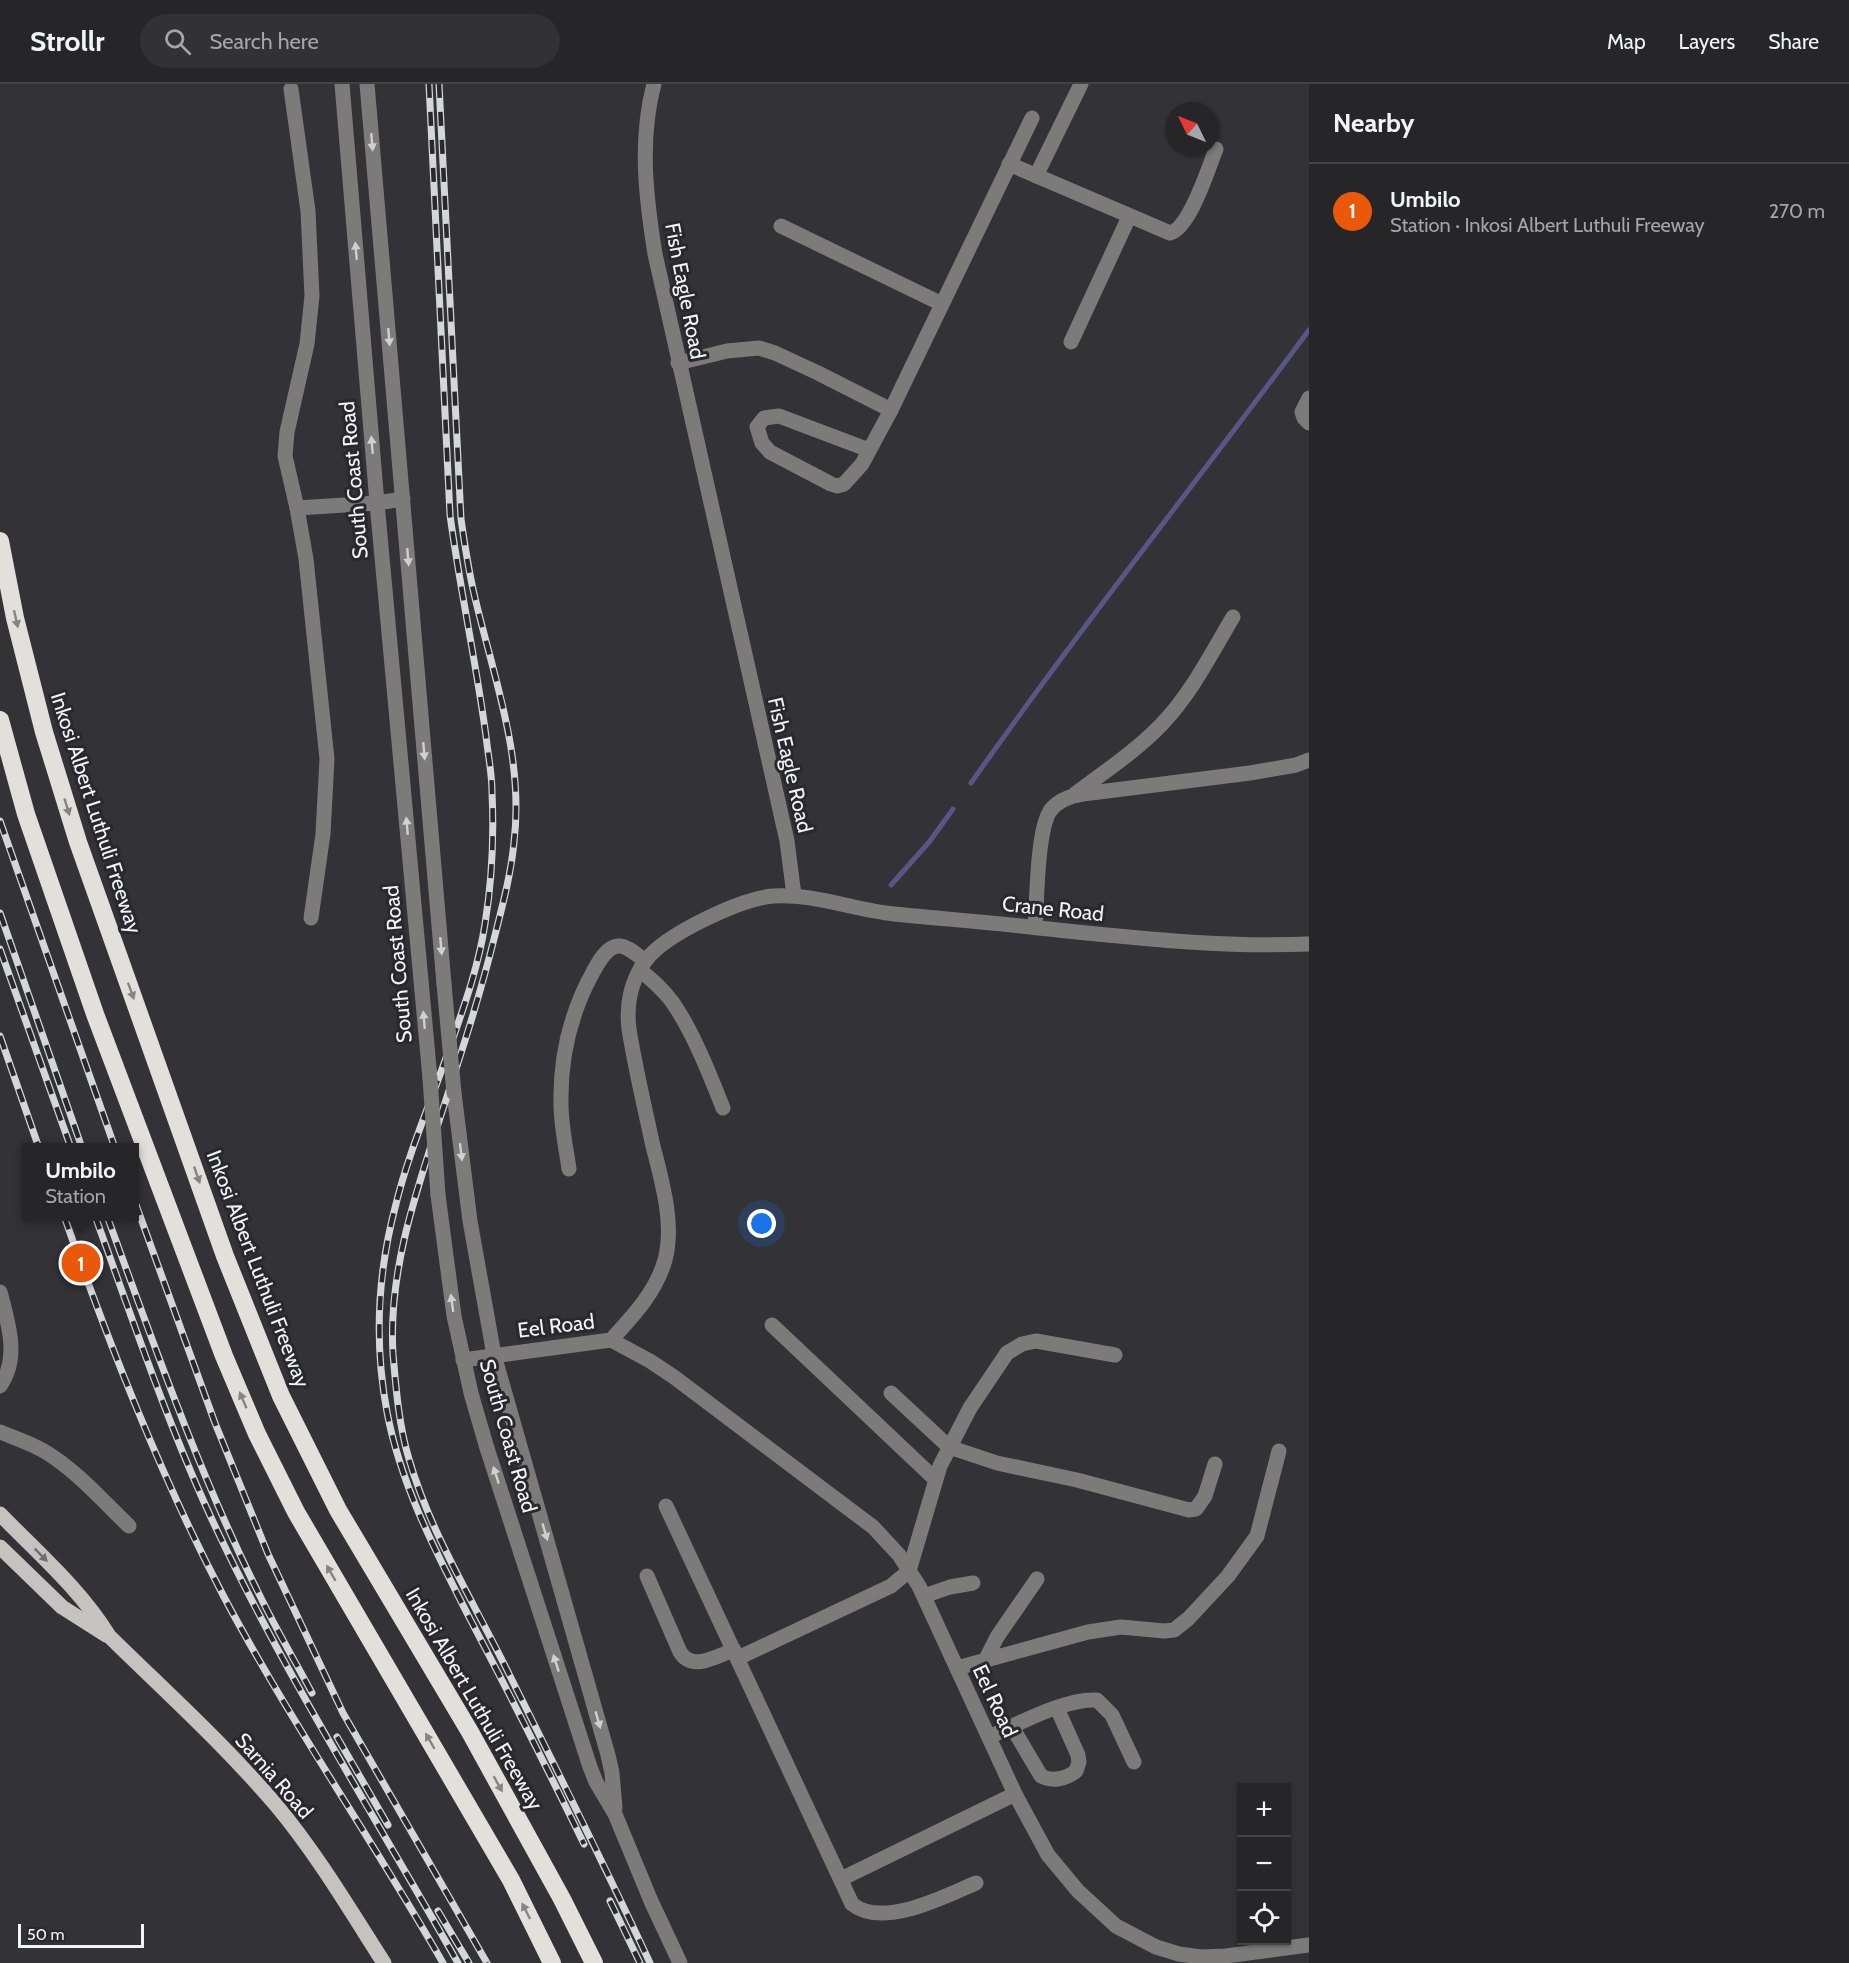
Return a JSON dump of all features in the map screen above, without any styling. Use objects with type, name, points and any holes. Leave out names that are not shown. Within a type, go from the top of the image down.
[{"type":"highway","name":"Inkosi Albert Luthuli Freeway","points":[[0,541],[15,618],[41,720],[78,842],[225,1256],[281,1396],[338,1510],[470,1732],[562,1899],[594,1963]]},
{"type":"highway","points":[[0,720],[26,814],[95,1014],[220,1346],[257,1434],[296,1512],[511,1880],[552,1963]]},
{"type":"main road","name":"Sarnia Road","points":[[0,1514],[76,1591],[99,1619],[109,1636]]},
{"type":"main road","name":"Sarnia Road","points":[[0,1547],[62,1607],[109,1636],[234,1760],[276,1806],[324,1870],[384,1963]]},
{"type":"street","name":"South Coast Road","points":[[342,84],[377,503],[430,1078],[438,1195],[452,1305],[463,1360],[486,1445],[590,1767],[615,1814],[680,1963]]},
{"type":"street","name":"South Coast Road","points":[[367,84],[444,984],[454,1094],[470,1221],[494,1355],[608,1755],[612,1773],[615,1814]]},
{"type":"street","name":"Fish Eagle Road","points":[[654,84],[646,133],[646,183],[655,255],[787,842],[794,895]]},
{"type":"street","points":[[1036,176],[1081,84]]},
{"type":"street","points":[[291,89],[308,211],[312,296],[307,344],[287,432],[285,456],[306,559],[327,759],[323,834],[311,918]]},
{"type":"street","points":[[869,450],[779,416],[764,418],[757,427],[762,443],[770,452],[835,486],[844,484],[855,474],[869,450],[891,410],[1032,118]]},
{"type":"street","points":[[1009,164],[1168,233],[1175,231],[1191,209],[1212,156]]},
{"type":"street","points":[[1071,342],[1129,217]]},
{"type":"street","points":[[781,226],[942,304]]},
{"type":"street","points":[[678,363],[727,351],[759,348],[818,373],[891,410]]},
{"type":"street","points":[[1309,399],[1302,412],[1309,423]]},
{"type":"street","points":[[297,507],[377,503],[403,499]]},
{"type":"street","points":[[1035,927],[1044,830],[1052,809],[1149,737],[1170,715],[1195,680],[1233,617]]},
{"type":"street","points":[[1072,796],[1250,773],[1296,765],[1309,759]]},
{"type":"street","points":[[611,1340],[652,1289],[665,1260],[669,1235],[660,1175],[628,1020],[630,995],[642,965],[658,948],[717,913],[751,900],[794,895]]},
{"type":"street","name":"Crane Road","points":[[794,895],[868,911],[1168,941],[1246,945],[1309,944]]},
{"type":"street","points":[[569,1168],[561,1107],[562,1068],[566,1042],[586,985],[599,962],[612,947],[619,945],[625,947],[673,1003],[712,1079],[723,1108]]},
{"type":"street","points":[[0,1292],[11,1344],[10,1364],[6,1378],[0,1386]]},
{"type":"street","points":[[772,1325],[935,1479]]},
{"type":"street","name":"Eel Road","points":[[463,1360],[611,1340],[650,1360],[873,1527],[899,1555],[924,1596],[1015,1794],[1048,1855],[1078,1891],[1116,1926],[1182,1958],[1226,1956],[1309,1945]]},
{"type":"street","points":[[647,1576],[680,1652],[685,1659],[692,1662],[736,1654],[891,1586],[909,1570],[935,1479],[949,1447],[970,1408],[1001,1360],[1017,1346],[1036,1341],[1115,1355]]},
{"type":"street","points":[[891,1393],[949,1447],[997,1463],[1077,1480],[1192,1510],[1202,1502],[1215,1464]]},
{"type":"street","points":[[0,1432],[41,1449],[60,1462],[129,1526]]},
{"type":"street","points":[[957,1668],[1088,1632],[1111,1628],[1174,1630],[1228,1576],[1257,1536],[1279,1451]]},
{"type":"street","points":[[666,1506],[854,1905],[871,1912],[889,1913],[919,1906],[976,1882]]},
{"type":"street","points":[[985,1661],[997,1637],[1036,1579]]},
{"type":"street","points":[[924,1596],[950,1587],[973,1583]]},
{"type":"street","points":[[989,1737],[1057,1708],[1094,1700],[1100,1702],[1112,1715],[1134,1762]]},
{"type":"street","points":[[1012,1727],[1041,1776],[1053,1780],[1069,1776],[1076,1772],[1079,1758],[1057,1708]]},
{"type":"street","points":[[841,1879],[1015,1794]]},
{"type":"waterway","points":[[971,783],[1309,330]]},
{"type":"waterway","points":[[891,885],[930,841],[953,809]]},
{"type":"railway","points":[[429,84],[450,515],[491,771],[492,858],[485,924],[474,975],[406,1167],[390,1229],[380,1307],[380,1360],[393,1439],[410,1492],[445,1569],[584,1844]]},
{"type":"railway","points":[[439,84],[461,519],[474,592],[506,720],[515,781],[516,811],[511,867],[494,939],[469,1028],[422,1173],[399,1263],[393,1323],[393,1354],[400,1421],[418,1487],[441,1542],[581,1818],[650,1963]]},
{"type":"railway","points":[[0,821],[113,1143]]},
{"type":"railway","points":[[0,913],[80,1143]]},
{"type":"railway","points":[[0,949],[69,1143]]},
{"type":"railway","points":[[0,1036],[37,1143]]},
{"type":"railway","points":[[139,1213],[215,1423],[268,1554],[343,1713],[487,1963]]},
{"type":"railway","points":[[66,1221],[137,1410],[178,1504],[224,1597],[276,1690],[443,1963]]},
{"type":"railway","points":[[97,1221],[166,1411],[198,1488],[242,1582],[332,1747],[458,1963]]},
{"type":"railway","points":[[109,1221],[178,1409],[217,1503],[266,1608],[312,1693]]},
{"type":"railway","points":[[337,1737],[388,1825]]},
{"type":"railway","points":[[610,1901],[640,1963]]},
{"type":"railway","points":[[438,1911],[469,1963]]},
{"type":"place","name":"Umbilo","points":[[81,1263]]}]
